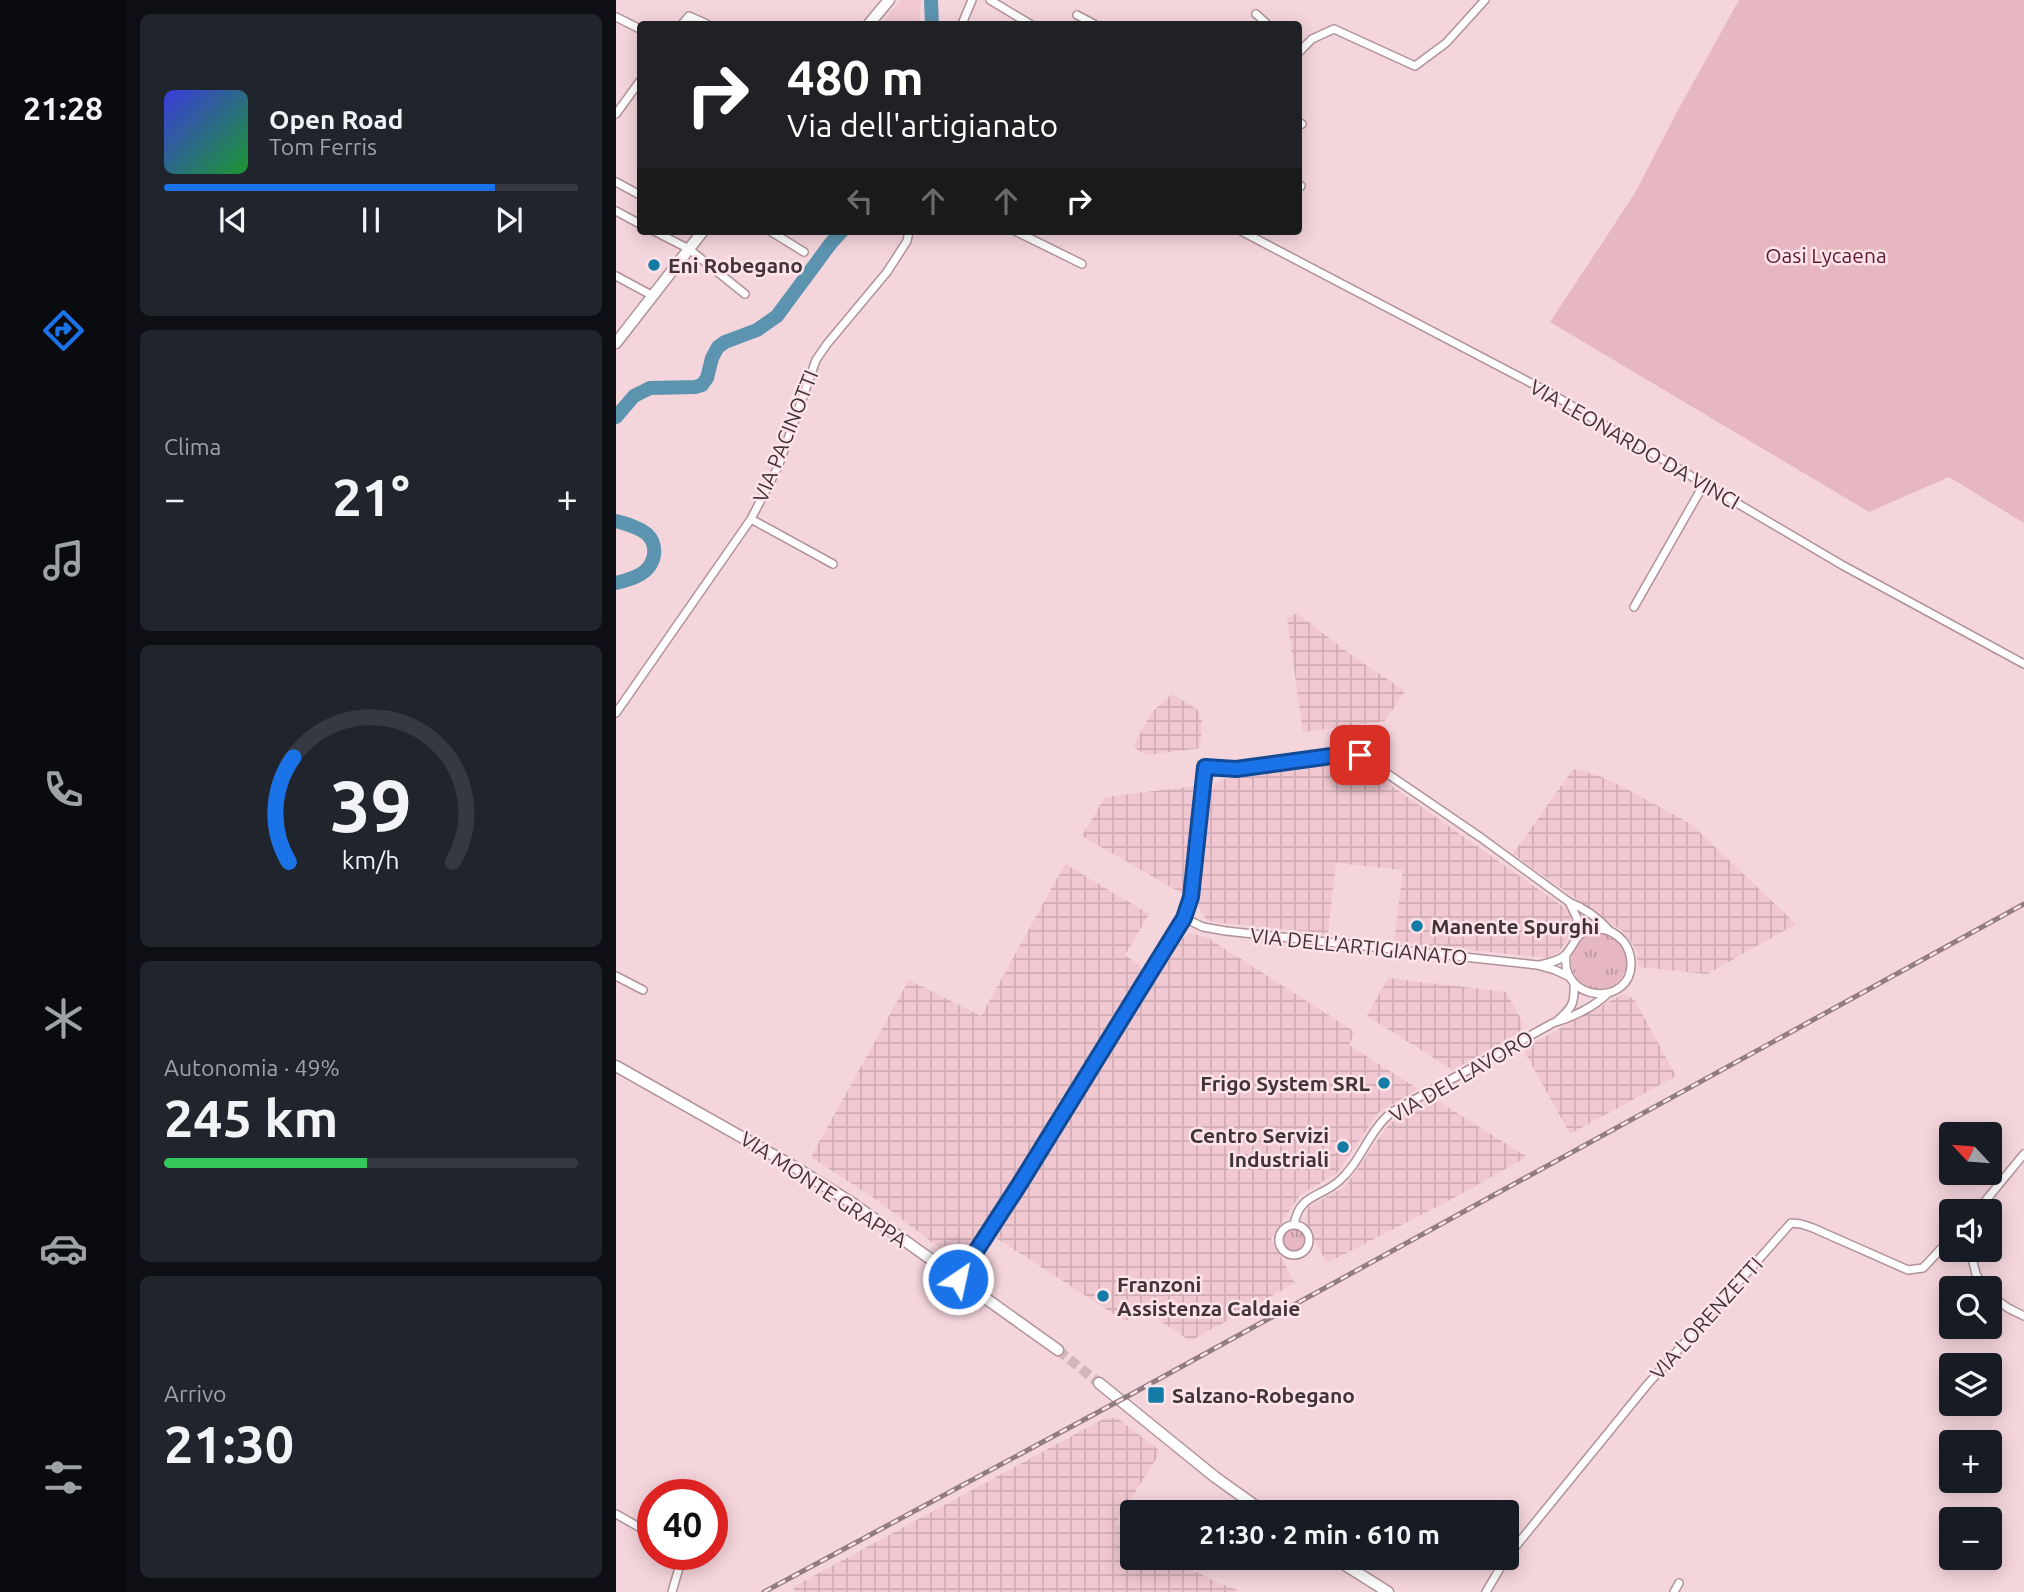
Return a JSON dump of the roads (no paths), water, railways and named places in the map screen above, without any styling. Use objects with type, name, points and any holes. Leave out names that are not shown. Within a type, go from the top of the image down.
[{"type":"street","points":[[872,21],[889,0]]},
{"type":"street","points":[[963,21],[972,0]]},
{"type":"street","points":[[990,0],[1025,21]]},
{"type":"street","points":[[1004,9],[1010,0]]},
{"type":"street","points":[[1302,49],[1312,39],[1334,29],[1415,66],[1446,43],[1485,0]]},
{"type":"street","points":[[1256,14],[1263,21]]},
{"type":"street","points":[[1077,15],[1088,21]]},
{"type":"street","points":[[685,21],[689,16],[700,21]]},
{"type":"street","points":[[616,17],[637,28]]},
{"type":"street","points":[[616,114],[637,85]]},
{"type":"street","points":[[616,182],[637,193]]},
{"type":"street","points":[[616,211],[637,222]]},
{"type":"street","points":[[662,235],[689,249],[745,294]]},
{"type":"street","points":[[618,338],[700,235]]},
{"type":"street","points":[[776,235],[804,252]]},
{"type":"street","name":"VIA PACINOTTI","points":[[616,713],[751,519],[778,467],[816,360],[887,272],[908,235]]},
{"type":"street","points":[[1023,235],[1082,264]]},
{"type":"street","name":"VIA LEONARDO DA VINCI","points":[[1249,235],[1550,393],[1842,565],[2024,664]]},
{"type":"street","points":[[616,276],[653,296]]},
{"type":"street","points":[[1634,607],[1704,484]]},
{"type":"street","points":[[751,519],[833,564]]},
{"type":"street","points":[[958,1279],[1184,918],[1191,897],[1205,767],[1236,769],[1346,754],[1360,755],[1604,924],[1624,943],[1629,952],[1630,974],[1621,986],[1606,993]]},
{"type":"street","points":[[1569,902],[1578,923],[1575,940]]},
{"type":"street","name":"VIA DELL'ARTIGIANATO","points":[[1184,918],[1203,927],[1226,931],[1537,965],[1555,970],[1587,992],[1606,993]]},
{"type":"street","points":[[1572,980],[1566,965],[1566,955],[1575,940],[1584,932],[1593,929],[1610,931]]},
{"type":"street","name":"VIA DELL'ARTIGIANATO","points":[[1537,965],[1553,962],[1566,955]]},
{"type":"street","points":[[616,976],[643,990]]},
{"type":"street","name":"VIA DEL LAVORO","points":[[1294,1225],[1301,1205],[1340,1180],[1380,1124],[1392,1112],[1553,1023],[1569,1010],[1573,1002],[1572,980]]},
{"type":"street","name":"VIA DEL LAVORO","points":[[1553,1023],[1565,1020],[1601,1000],[1606,993]]},
{"type":"street","name":"VIA MONTE GRAPPA","points":[[616,1066],[798,1169],[852,1203],[1058,1350]]},
{"type":"street","points":[[1987,1199],[2024,1154]]},
{"type":"street","name":"VIA LORENZETTI","points":[[1519,1541],[1647,1385],[1791,1223],[1813,1228],[1908,1270],[1923,1268],[1939,1251]]},
{"type":"street","name":"VIA DEL LAVORO","points":[[1294,1225],[1306,1231],[1309,1241],[1305,1251],[1292,1256],[1280,1248],[1278,1238],[1283,1229],[1294,1225]]},
{"type":"street","points":[[2002,1303],[2024,1316]]},
{"type":"street","points":[[1099,1383],[1248,1500]]},
{"type":"street","points":[[616,1514],[637,1526]]},
{"type":"street","points":[[672,1592],[678,1570]]},
{"type":"street","points":[[1353,1570],[1388,1592]]},
{"type":"street","name":"VIA LORENZETTI","points":[[1486,1592],[1499,1570]]},
{"type":"street","points":[[1674,1592],[1679,1583]]},
{"type":"waterway","points":[[931,0],[932,21]]},
{"type":"waterway","points":[[616,417],[634,396],[650,388],[702,385],[718,347],[757,330],[777,316],[838,235]]},
{"type":"waterway","points":[[616,521],[647,534],[654,546],[652,561],[645,571],[616,583]]},
{"type":"tunnel","points":[[1058,1350],[1099,1383]]},
{"type":"railway","points":[[764,1592],[1128,1396],[2024,904]]},
{"type":"place","name":"Eni Robegano","points":[[654,265]]},
{"type":"place","name":"Manente Spurghi","points":[[1417,926]]},
{"type":"place","name":"Frigo System SRL","points":[[1384,1083]]},
{"type":"place","name":"Centro Servizi Industriali","points":[[1343,1147]]},
{"type":"place","name":"Franzoni Assistenza Caldaie","points":[[1103,1296]]},
{"type":"place","name":"Salzano-Robegano","points":[[1156,1395]]},
{"type":"park label","name":"Oasi Lycaena","points":[[1826,255]]}]
